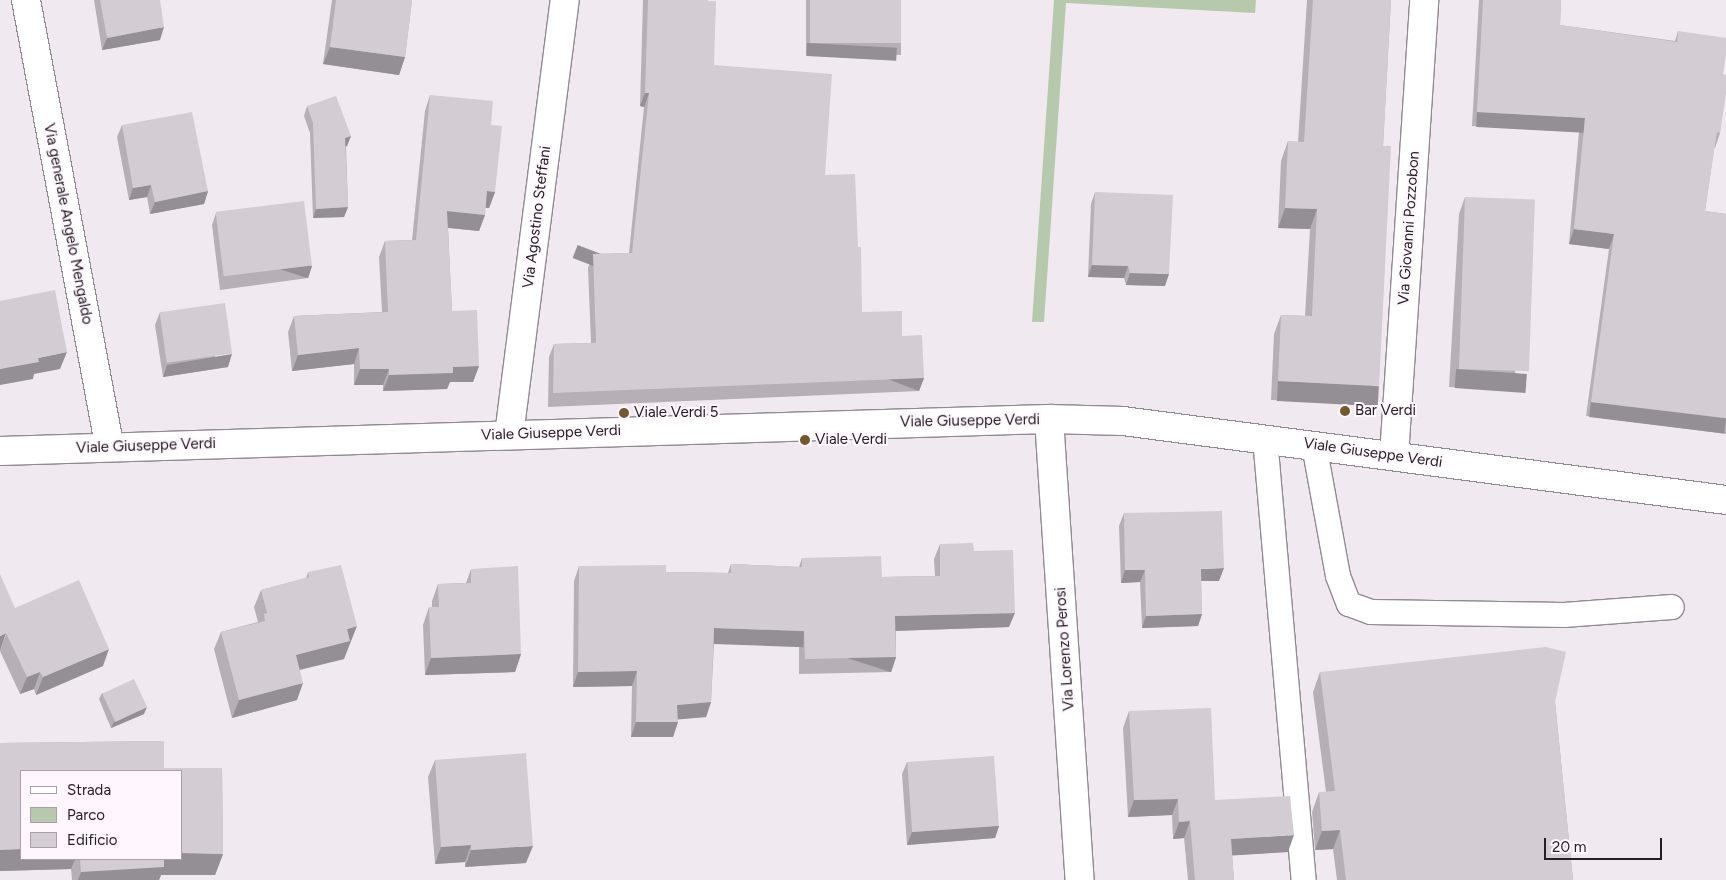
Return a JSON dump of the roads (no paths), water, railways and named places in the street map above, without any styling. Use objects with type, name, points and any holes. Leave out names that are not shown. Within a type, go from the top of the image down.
[{"type":"street","name":"Via generale Angelo Mengaldo","points":[[26,0],[110,447]]},
{"type":"street","name":"Via Agostino Steffani","points":[[509,435],[565,0]]},
{"type":"street","name":"Via Giovanni Pozzobon","points":[[1394,456],[1424,0]]},
{"type":"street","name":"Viale Giuseppe Verdi","points":[[0,451],[1049,418],[1123,421],[1265,438],[1726,500]]},
{"type":"street","name":"Via Lorenzo Perosi","points":[[1049,418],[1080,880]]},
{"type":"lane","points":[[1265,438],[1304,880]]},
{"type":"lane","points":[[1314,445],[1338,576],[1349,604],[1371,612],[1536,614],[1672,608]]},
{"type":"place","name":"Bar Verdi","points":[[1345,411]]},
{"type":"place","name":"Viale Verdi 5","points":[[624,413]]},
{"type":"place","name":"Viale Verdi","points":[[805,440]]}]
